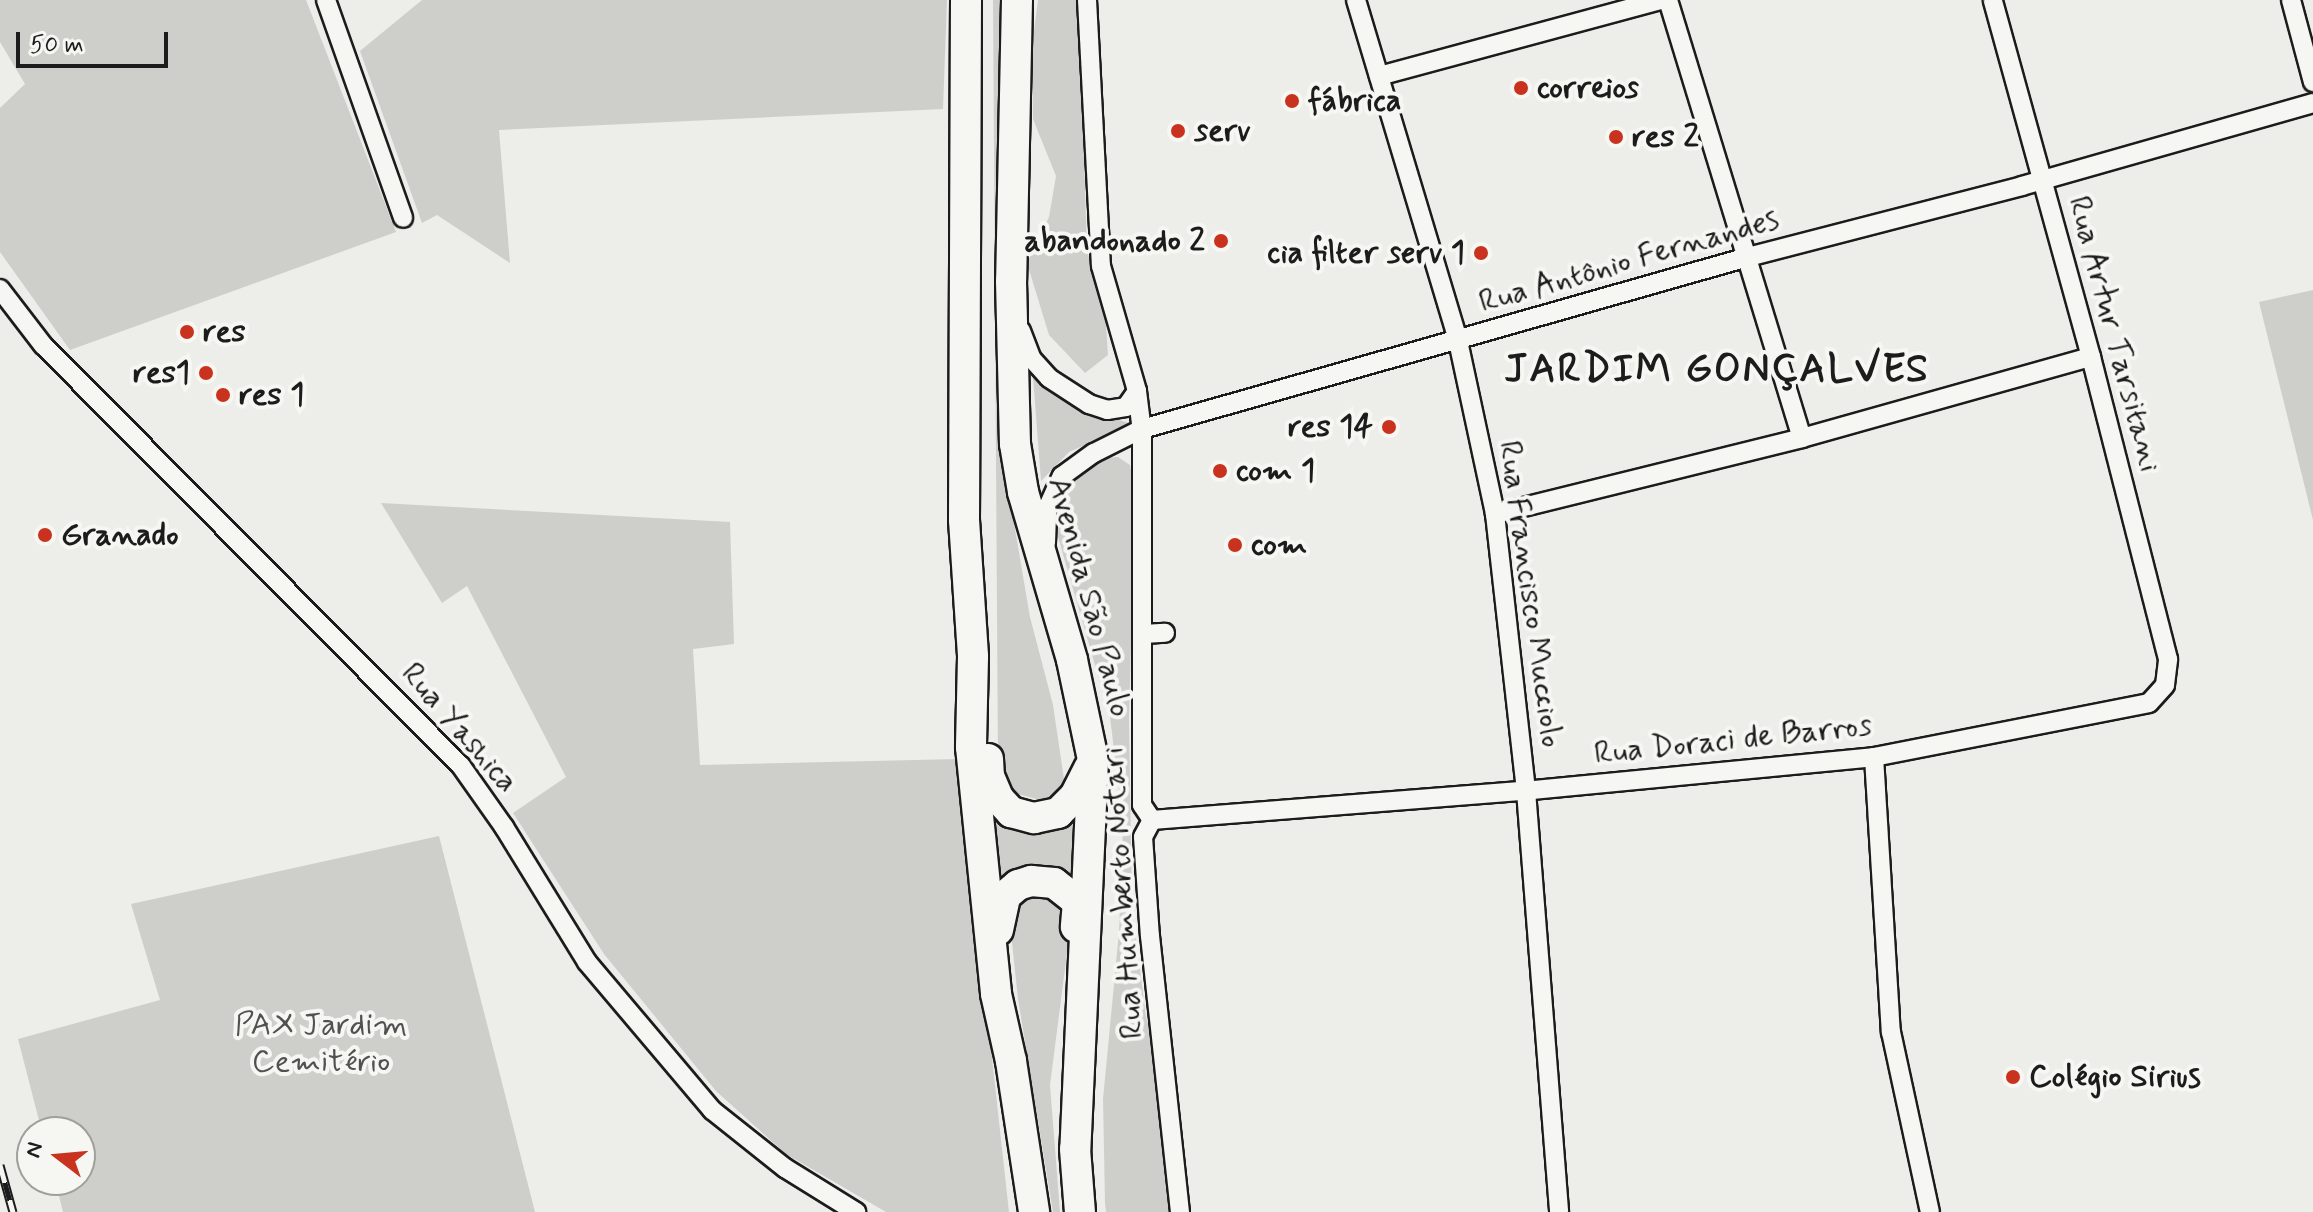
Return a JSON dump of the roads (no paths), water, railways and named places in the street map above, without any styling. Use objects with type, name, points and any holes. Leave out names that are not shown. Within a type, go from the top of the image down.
[{"type":"main road","points":[[966,0],[967,569],[973,657],[971,747],[996,994],[1011,1061],[1034,1212]]},
{"type":"main road","name":"Avenida São Paulo","points":[[1017,0],[1011,281],[1015,444],[1023,492],[1072,660],[1093,760],[1075,1149],[1080,1212]]},
{"type":"main road","points":[[967,569],[981,593],[989,776],[999,799],[1011,812],[1034,818],[1058,813],[1075,796],[1093,760]]},
{"type":"main road","points":[[996,994],[999,921],[1005,896],[1018,885],[1031,881],[1054,883],[1063,888],[1078,902],[1063,1123],[1075,1149]]},
{"type":"street","points":[[326,0],[403,218]]},
{"type":"street","name":"Rua Humberto Notari","points":[[1087,0],[1101,266],[1137,391],[1142,429],[1142,805],[1152,820],[1143,837],[1150,936],[1180,1212]]},
{"type":"street","name":"Rua Francisco Mucciolo","points":[[1356,0],[1458,341],[1495,514],[1526,791],[1559,1212]]},
{"type":"street","points":[[1379,76],[1660,0]]},
{"type":"street","points":[[1668,0],[1802,438]]},
{"type":"street","name":"Rua Artur Tarsitani","points":[[1993,0],[2091,357],[2168,659],[2165,685]]},
{"type":"street","points":[[2291,0],[2313,82]]},
{"type":"street","name":"Rua Antônio Fernandes","points":[[1046,566],[1047,509],[1062,476],[1094,453],[1142,429],[1748,257],[2042,180],[2313,103]]},
{"type":"street","points":[[1011,281],[1023,341],[1032,359],[1049,378],[1066,392],[1107,410],[1126,407],[1137,391]]},
{"type":"street","name":"Rua Yashica","points":[[0,289],[43,345],[461,766],[504,827],[587,962],[712,1110],[785,1168],[856,1212]]},
{"type":"street","points":[[1495,514],[1802,438],[2091,357]]},
{"type":"street","points":[[1143,634],[1165,633]]},
{"type":"street","name":"Rua Doraci de Barros","points":[[1152,820],[1526,791],[1874,757],[2149,703],[2165,685]]},
{"type":"street","points":[[1874,757],[1891,1032],[1930,1212]]},
{"type":"railway","points":[[0,1165],[13,1212]]},
{"type":"place","name":"correios","points":[[1521,88]]},
{"type":"place","name":"fábrica","points":[[1292,101]]},
{"type":"place","name":"serv","points":[[1178,131]]},
{"type":"place","name":"res 2","points":[[1616,137]]},
{"type":"place","name":"abandonado 2","points":[[1221,241]]},
{"type":"place","name":"cia filter serv 1","points":[[1481,253]]},
{"type":"place","name":"res","points":[[187,332]]},
{"type":"place","name":"res1","points":[[206,373]]},
{"type":"place","name":"res 1","points":[[223,395]]},
{"type":"place","name":"res 14","points":[[1389,427]]},
{"type":"place","name":"com 1","points":[[1220,471]]},
{"type":"place","name":"Granado","points":[[45,535]]},
{"type":"place","name":"com","points":[[1235,545]]},
{"type":"place","name":"Colégio Sirius","points":[[2013,1077]]},
{"type":"district","name":"JARDIM GONÇALVES","points":[[1717,370]]},
{"type":"park label","name":"PAX Jardim Cemitério","points":[[321,1044]]}]
